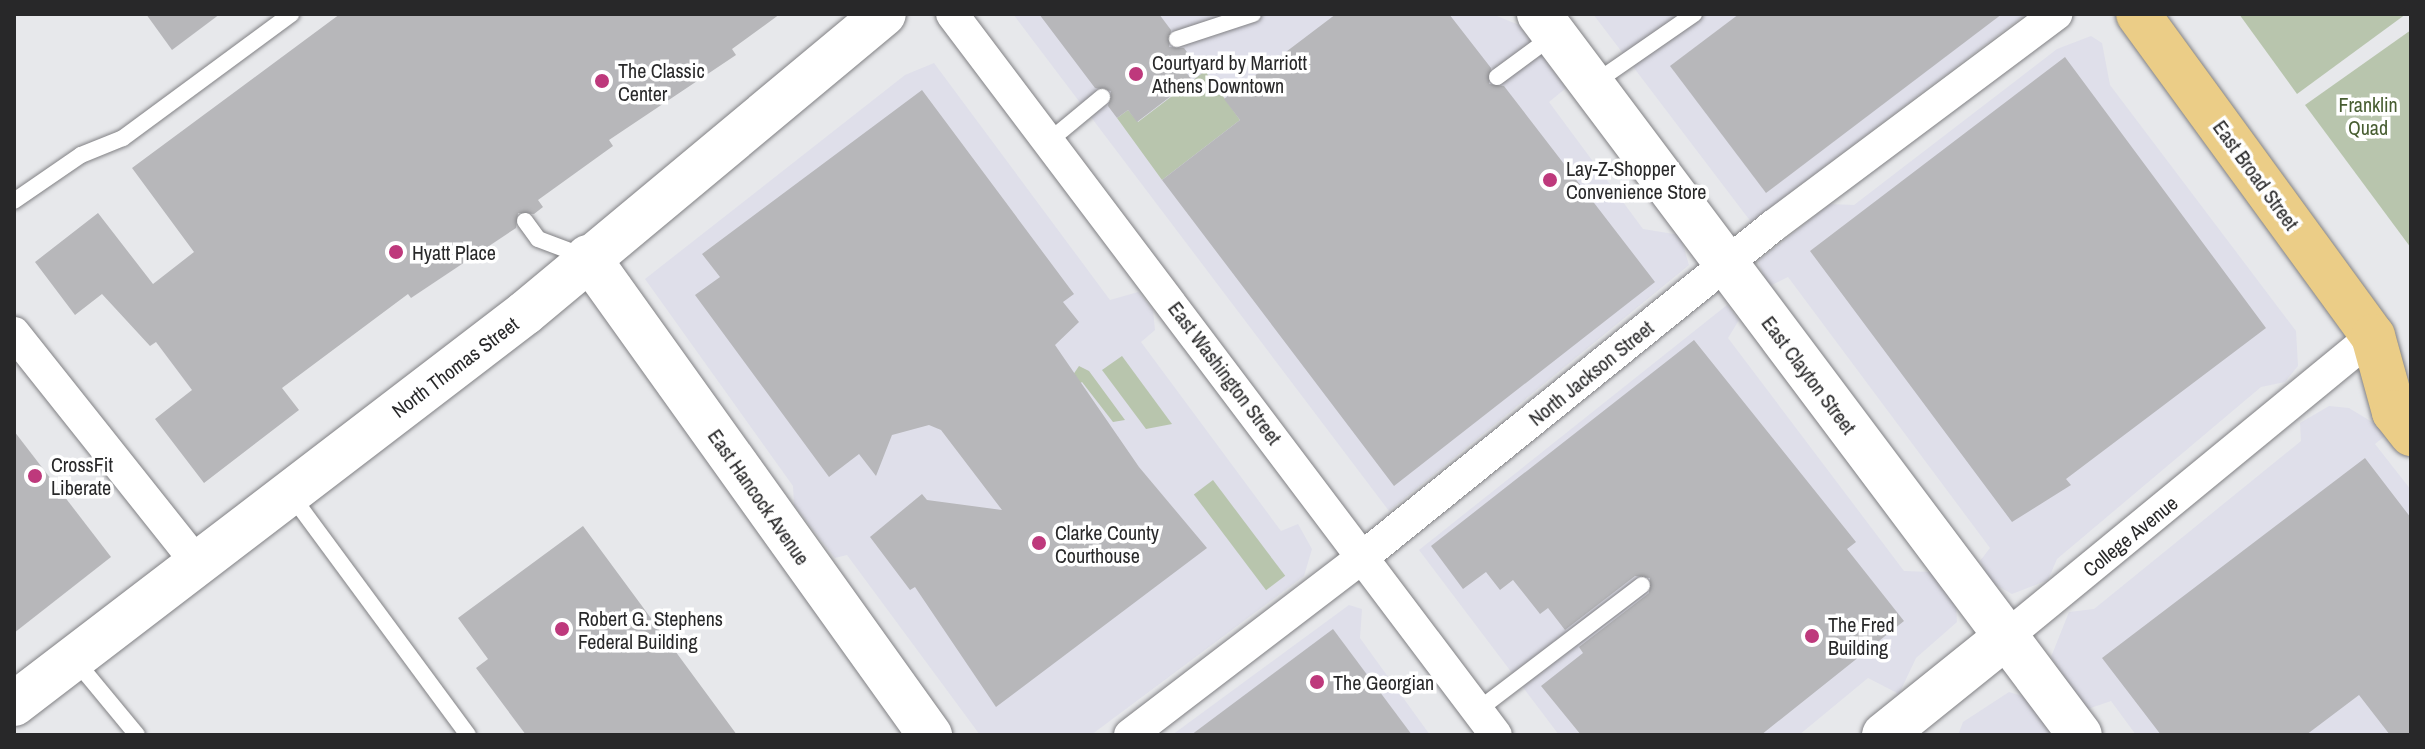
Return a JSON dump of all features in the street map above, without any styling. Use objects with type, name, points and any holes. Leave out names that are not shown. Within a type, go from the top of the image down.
[{"type":"main road","name":"East Broad Street","points":[[2138,14],[2373,336],[2394,412],[2411,434]]},
{"type":"main road","name":"East Broad Street","points":[[2373,336],[2411,357]]},
{"type":"street","name":"North Thomas Street","points":[[16,697],[74,658],[525,313],[588,257],[884,14]]},
{"type":"street","name":"East Washington Street","points":[[952,14],[1364,556],[1487,723]]},
{"type":"street","name":"North Jackson Street","points":[[1130,735],[1364,556],[1726,263],[2056,14]]},
{"type":"street","name":"East Clayton Street","points":[[1546,24],[2080,735]]},
{"type":"street","name":"East Hancock Avenue","points":[[588,257],[930,735]]},
{"type":"street","points":[[14,333],[198,564]]},
{"type":"street","name":"College Avenue","points":[[1884,735],[2373,336]]},
{"type":"lane","points":[[14,201],[81,155],[123,138],[291,14]]},
{"type":"lane","points":[[1177,39],[1253,14]]},
{"type":"lane","points":[[1591,85],[1694,14]]},
{"type":"lane","points":[[1497,77],[1546,24]]},
{"type":"lane","points":[[1049,141],[1102,97]]},
{"type":"lane","points":[[525,221],[538,239],[588,257]]},
{"type":"lane","points":[[289,492],[468,735]]},
{"type":"lane","points":[[1487,723],[1642,585]]},
{"type":"lane","points":[[74,658],[137,735]]},
{"type":"shaded area","points":[[1013,14],[1492,14],[1519,25],[1566,88],[1549,102],[1643,229],[1680,235],[1689,265],[1389,511]]},
{"type":"shaded area","points":[[1593,14],[2026,14],[1751,222]]},
{"type":"shaded area","points":[[2091,36],[2102,43],[2110,85],[2296,331],[2298,366],[2285,382],[2261,387],[2057,559],[2048,580],[2012,594],[1991,582],[1980,561],[1990,548],[1788,277],[1768,287],[1758,261],[1830,204],[1854,205],[2057,49]]},
{"type":"shaded area","points":[[934,63],[1110,300],[1138,292],[1153,310],[1155,330],[1141,342],[1281,531],[1298,524],[1312,549],[1304,576],[1091,735],[980,735],[847,555],[835,558],[794,505],[793,486],[645,279],[905,75]]},
{"type":"shaded area","points":[[1727,305],[1739,320],[1728,338],[1904,571],[1931,572],[1956,606],[1957,622],[1916,658],[1899,694],[1868,678],[1799,735],[1559,735],[1419,550]]},
{"type":"shaded area","points":[[2329,406],[2349,408],[2377,425],[2386,435],[2375,444],[2411,490],[2411,735],[2136,735],[2111,701],[2085,710],[2051,657],[2069,612],[2094,609],[2301,441],[2300,423]]},
{"type":"shaded area","name":"The Georgian","points":[[1349,605],[1362,609],[1360,638],[1430,735],[1172,735]]},
{"type":"shaded area","points":[[2009,692],[2025,697],[2052,735],[1958,735],[1963,722]]},
{"type":"green space","points":[[2239,14],[2406,14],[2297,94]]},
{"type":"green space","name":"Franklin Quad","points":[[2411,30],[2411,248],[2305,105]]},
{"type":"green space","points":[[1205,71],[1240,120],[1162,180],[1117,118],[1128,110],[1138,122]]},
{"type":"green space","points":[[1122,356],[1172,424],[1146,429],[1102,370]]},
{"type":"green space","points":[[1079,366],[1089,371],[1125,420],[1113,422],[1082,382],[1054,403]]},
{"type":"green space","points":[[1213,480],[1285,576],[1266,590],[1194,494]]},
{"type":"building","points":[[146,14],[220,14],[172,50]]},
{"type":"building","points":[[340,14],[780,14],[732,49],[736,55],[609,140],[613,146],[538,200],[543,207],[534,214],[518,213],[516,228],[411,298],[408,294],[282,388],[299,410],[204,483],[155,419],[192,390],[156,342],[150,346],[102,294],[75,315],[35,262],[98,213],[153,284],[194,252],[132,168]]},
{"type":"building","name":"Courtyard by Marriott Athens Downtown","points":[[1039,14],[1159,14],[1171,30],[1169,47],[1184,48],[1193,60],[1183,68],[1192,80],[1137,122],[1128,110],[1117,118],[1108,106],[1111,91],[1095,88]]},
{"type":"building","points":[[1336,14],[1449,14],[1491,68],[1489,84],[1504,86],[1655,282],[1394,486],[1162,180],[1240,120],[1224,99]]},
{"type":"building","points":[[1739,14],[2002,14],[1766,193],[1670,66]]},
{"type":"building","points":[[2065,57],[2266,328],[2066,479],[2071,485],[2012,522],[1810,251]]},
{"type":"building","points":[[922,90],[1074,294],[1063,302],[1079,322],[1055,345],[1139,467],[1207,548],[996,707],[915,587],[910,590],[870,537],[922,494],[927,500],[1002,510],[941,430],[929,425],[892,435],[876,476],[859,454],[829,477],[695,295],[720,277],[702,254]]},
{"type":"building","points":[[1694,340],[1856,542],[1847,549],[1904,621],[1761,735],[1581,735],[1541,686],[1583,653],[1579,647],[1649,593],[1650,578],[1635,576],[1565,630],[1548,608],[1540,614],[1513,580],[1500,590],[1486,572],[1463,589],[1431,546]]},
{"type":"building","points":[[14,431],[111,557],[14,633]]},
{"type":"building","points":[[2365,458],[2411,518],[2411,735],[2390,735],[2359,695],[2306,735],[2161,735],[2102,658]]},
{"type":"building","name":"Robert G. Stephens Federal Building","points":[[583,526],[737,735],[526,735],[476,668],[488,659],[458,618]]},
{"type":"building","name":"The Georgian","points":[[1333,629],[1412,735],[1191,735]]},
{"type":"place","name":"Courtyard by Marriott Athens Downtown","points":[[1136,74]]},
{"type":"place","name":"The Classic Center","points":[[602,81]]},
{"type":"place","name":"Lay-Z-Shopper Convenience Store","points":[[1550,180]]},
{"type":"place","name":"Hyatt Place","points":[[396,252]]},
{"type":"place","name":"CrossFit Liberate","points":[[35,476]]},
{"type":"place","name":"Clarke County Courthouse","points":[[1039,543]]},
{"type":"place","name":"Robert G. Stephens Federal Building","points":[[562,629]]},
{"type":"place","name":"The Fred Building","points":[[1812,636]]},
{"type":"place","name":"The Georgian","points":[[1317,682]]}]
